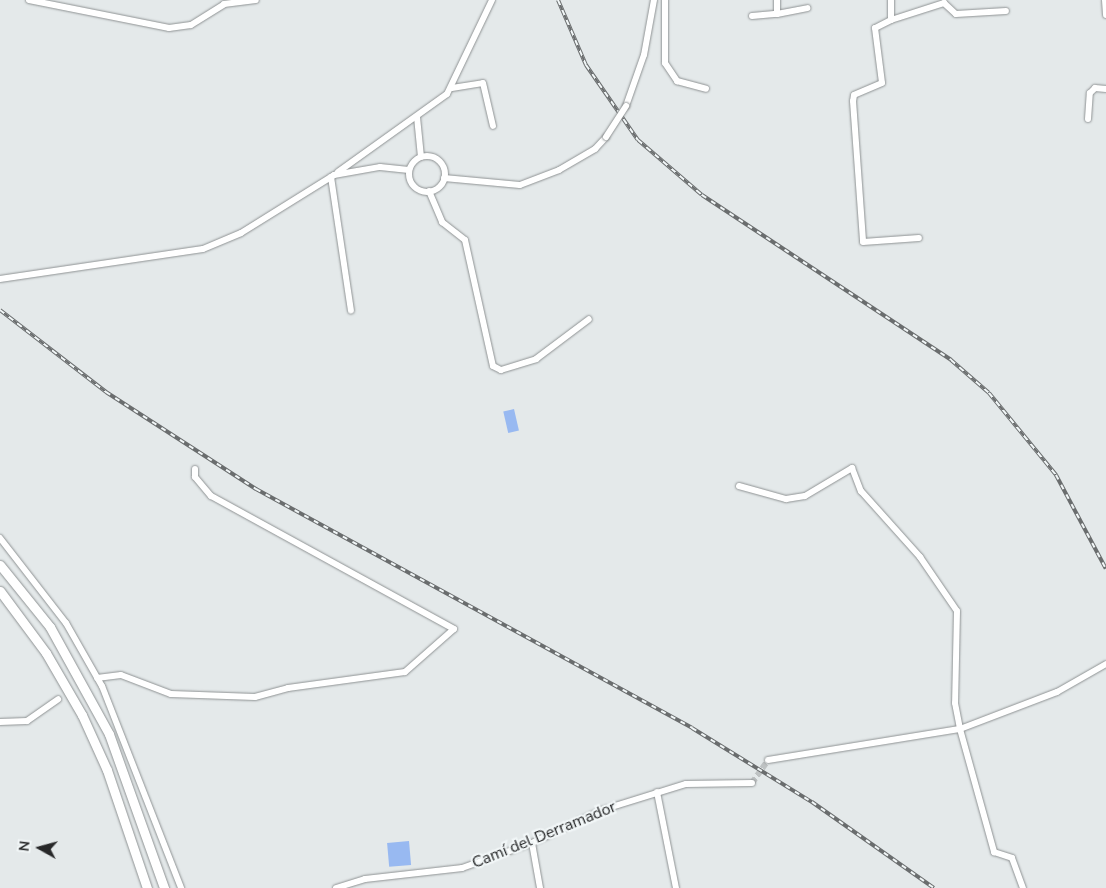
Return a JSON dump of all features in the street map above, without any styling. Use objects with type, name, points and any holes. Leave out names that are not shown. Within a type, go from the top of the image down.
[{"type":"highway","points":[[0,560],[3,568],[50,627],[109,734],[164,888]]},
{"type":"highway","points":[[0,591],[46,653],[82,715],[107,770],[147,888]]},
{"type":"street","points":[[29,0],[168,28],[191,25],[224,4],[256,0]]},
{"type":"street","points":[[0,283],[4,278],[203,249],[241,233],[333,176],[416,117],[452,88],[492,0]]},
{"type":"street","points":[[650,0],[650,23]]},
{"type":"street","points":[[429,191],[444,178],[520,185],[559,170],[596,149],[626,106],[650,23],[654,0]]},
{"type":"street","points":[[665,0],[665,63],[677,81],[706,90]]},
{"type":"street","points":[[777,0],[777,14]]},
{"type":"street","points":[[891,0],[891,20]]},
{"type":"street","points":[[1105,0],[1106,16]]},
{"type":"street","points":[[919,238],[863,242],[853,101],[854,95],[882,83],[875,28],[891,20],[944,3],[956,14],[1006,11]]},
{"type":"street","points":[[752,16],[777,14],[807,8]]},
{"type":"street","points":[[452,88],[483,83],[492,126]]},
{"type":"street","points":[[1088,119],[1090,93],[1095,88],[1106,89]]},
{"type":"street","points":[[409,170],[421,157],[416,117]]},
{"type":"street","points":[[421,157],[437,159],[444,178]]},
{"type":"street","points":[[333,176],[380,167],[409,170]]},
{"type":"street","points":[[409,170],[414,187],[429,191]]},
{"type":"street","points":[[333,176],[351,311]]},
{"type":"street","points":[[429,191],[442,222],[465,240],[493,366],[501,370],[536,359],[589,319]]},
{"type":"street","points":[[739,486],[786,499],[805,496],[852,468],[861,491],[920,557],[957,611],[960,729],[994,852],[1012,858],[1023,888]]},
{"type":"street","points":[[97,678],[121,674],[171,694],[255,697],[288,688],[405,672],[454,629],[211,496],[195,477],[195,469]]},
{"type":"street","points":[[0,538],[66,623],[97,678],[122,728],[181,888]]},
{"type":"street","points":[[768,760],[960,729],[1057,692],[1106,664]]},
{"type":"street","points":[[0,722],[27,721],[58,699]]},
{"type":"street","name":"Camí del Derramador","points":[[336,888],[386,876],[435,874],[532,843],[574,821],[657,792],[686,784],[752,783]]},
{"type":"street","points":[[657,792],[676,888]]},
{"type":"street","points":[[532,843],[540,888]]},
{"type":"water","points":[[514,409],[519,430],[508,433],[503,411]]},
{"type":"water","points":[[409,841],[411,865],[389,867],[387,843]]},
{"type":"tunnel","points":[[752,783],[768,760]]},
{"type":"railway","points":[[558,0],[586,65],[638,140],[702,195],[951,360],[989,393],[1056,475],[1106,569]]},
{"type":"railway","points":[[0,310],[106,392],[256,489],[692,728],[812,802],[934,888]]}]
